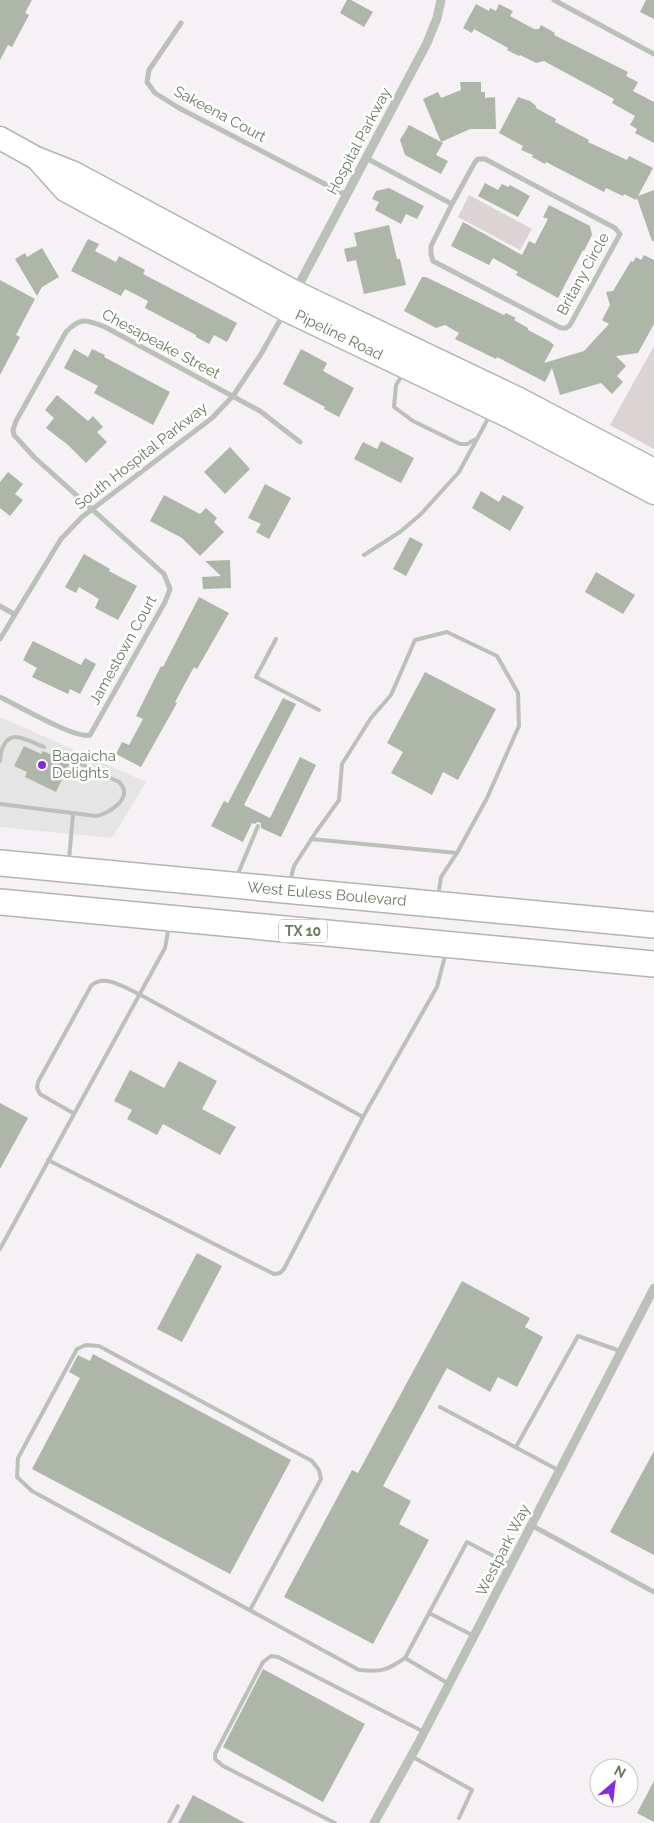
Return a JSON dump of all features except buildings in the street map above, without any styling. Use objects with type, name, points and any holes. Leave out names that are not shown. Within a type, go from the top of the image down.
[{"type":"main road","name":"Pipeline Road","points":[[0,138],[36,158],[64,190],[508,408],[654,493]]},
{"type":"main road","name":"Pipeline Road","points":[[291,301],[407,368],[508,408],[654,470]]},
{"type":"main road","name":"West Euless Boulevard","points":[[0,863],[654,925]]},
{"type":"main road","points":[[171,919],[174,880]]},
{"type":"main road","name":"TX 10","points":[[0,902],[654,964]]},
{"type":"street","name":"Hospital Parkway","points":[[291,301],[427,43],[437,18],[441,0]]},
{"type":"street","points":[[554,0],[654,54]]},
{"type":"street","name":"Sakeena Court","points":[[181,23],[150,70],[147,82],[154,93],[179,108],[346,195]]},
{"type":"street","points":[[366,158],[452,204]]},
{"type":"street","name":"Britany Circle","points":[[478,159],[485,159],[616,228],[620,234],[570,325],[566,328],[560,328],[433,261],[431,246],[452,204],[475,162],[478,159]]},
{"type":"street","name":"South Hospital Parkway","points":[[0,639],[61,539],[82,517],[212,418],[233,396],[261,354],[291,301]]},
{"type":"street","name":"Chesapeake Street","points":[[93,509],[34,457],[14,435],[13,430],[66,332],[73,324],[81,320],[88,320],[105,327],[233,396]]},
{"type":"street","points":[[233,396],[260,411],[300,442]]},
{"type":"street","name":"Jamestown Court","points":[[0,697],[72,733],[85,736],[90,735],[165,602],[170,589],[164,574],[93,509]]},
{"type":"street","points":[[0,606],[14,614]]},
{"type":"street","name":"Westpark Way","points":[[374,1823],[424,1732],[621,1351],[652,1298],[654,1288]]},
{"type":"street","points":[[532,1525],[654,1592]]},
{"type":"lane","points":[[407,368],[396,385],[394,407],[413,421],[460,444],[467,444],[478,438]]},
{"type":"lane","points":[[364,555],[400,532],[421,514],[459,472],[478,438],[508,408]]},
{"type":"lane","points":[[288,890],[294,866],[339,800],[342,764],[371,718],[391,695],[416,640],[447,632],[497,656],[518,693],[519,726],[487,798],[458,853],[441,877],[437,904]]},
{"type":"lane","points":[[276,639],[256,677],[319,710]]},
{"type":"lane","points":[[0,761],[4,742],[11,737],[44,747]]},
{"type":"lane","points":[[0,804],[96,816],[109,813],[120,802],[123,793],[122,785],[119,782],[53,751]]},
{"type":"lane","points":[[69,870],[73,814]]},
{"type":"lane","points":[[234,885],[258,826]]},
{"type":"lane","points":[[311,839],[458,853]]},
{"type":"lane","points":[[0,1249],[164,948],[171,919]]},
{"type":"lane","points":[[48,1160],[274,1274],[280,1273],[284,1269],[363,1117],[437,987],[448,945]]},
{"type":"lane","points":[[73,1113],[40,1094],[37,1088],[38,1082],[87,994],[96,981],[103,980],[139,994],[363,1117]]},
{"type":"lane","points":[[516,1447],[578,1336],[621,1351]]},
{"type":"lane","points":[[250,1610],[321,1479],[319,1470],[312,1461],[99,1346],[86,1345],[77,1349],[18,1458],[17,1477],[32,1491],[250,1610],[360,1670],[375,1672],[388,1670],[405,1658],[467,1542],[511,1565]]},
{"type":"lane","points":[[440,1407],[560,1471]]},
{"type":"lane","points":[[429,1613],[474,1636]]},
{"type":"lane","points":[[335,1823],[223,1766],[215,1759],[215,1754],[263,1662],[271,1656],[278,1657],[424,1732]]},
{"type":"lane","points":[[405,1658],[449,1684]]},
{"type":"lane","points":[[411,1756],[472,1790],[459,1818]]},
{"type":"lane","points":[[169,1823],[178,1806]]},
{"type":"shaded area","points":[[469,195],[532,229],[520,250],[458,217]]},
{"type":"shaded area","points":[[654,346],[654,449],[610,425]]},
{"type":"shaded area","points":[[0,717],[146,782],[112,838],[0,827]]},
{"type":"place","name":"Bagaicha Delights","points":[[42,765]]}]
